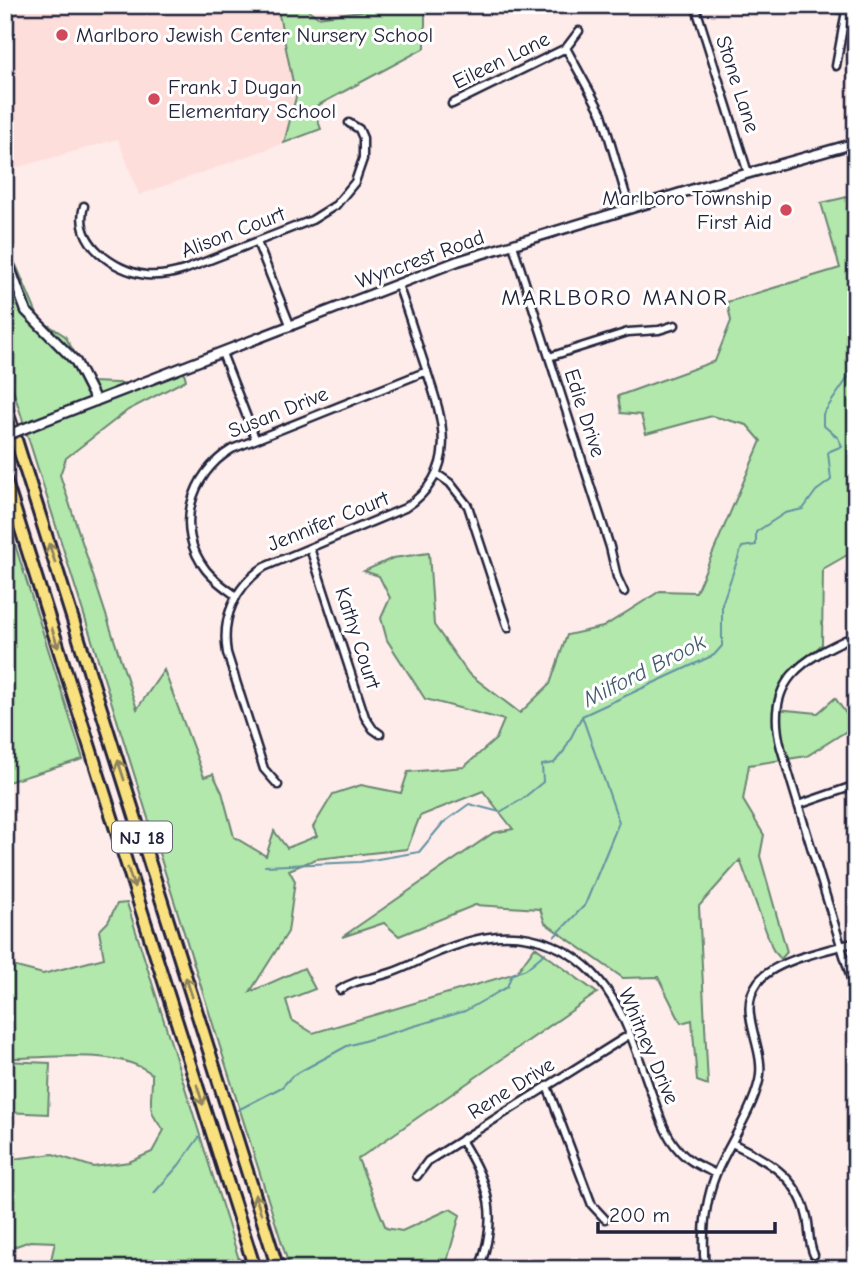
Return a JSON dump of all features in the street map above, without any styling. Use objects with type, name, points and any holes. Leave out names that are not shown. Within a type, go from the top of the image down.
[{"type":"highway","name":"NJ 18","points":[[5,405],[278,1269]]},
{"type":"highway","name":"NJ 18","points":[[5,480],[254,1269]]},
{"type":"street","name":"Stone Lane","points":[[695,5],[748,173]]},
{"type":"street","points":[[815,5],[856,12]]},
{"type":"street","points":[[836,66],[846,10]]},
{"type":"street","points":[[579,31],[566,48],[602,114],[630,209]]},
{"type":"street","name":"Eileen Lane","points":[[452,104],[566,48]]},
{"type":"street","name":"Alison Court","points":[[84,206],[81,224],[92,245],[111,262],[136,273],[174,273],[323,215],[336,205],[348,192],[360,170],[364,142],[359,130],[349,122]]},
{"type":"street","name":"Wyncrest Road","points":[[5,436],[458,261],[856,143]]},
{"type":"street","points":[[257,242],[291,327]]},
{"type":"street","name":"Edie Drive","points":[[513,245],[624,592]]},
{"type":"street","points":[[5,254],[26,311],[76,362],[96,401]]},
{"type":"street","name":"Jennifer Court","points":[[235,595],[264,567],[405,508],[421,496],[437,474],[444,447],[443,428],[398,285]]},
{"type":"street","points":[[549,357],[628,332],[659,330],[675,325]]},
{"type":"street","points":[[222,353],[256,438]]},
{"type":"street","name":"Susan Drive","points":[[235,595],[212,577],[199,559],[190,536],[189,512],[196,487],[211,465],[232,449],[256,438],[427,371]]},
{"type":"street","points":[[437,474],[458,491],[471,513],[509,628]]},
{"type":"street","name":"Kathy Court","points":[[310,548],[365,717],[380,734]]},
{"type":"street","points":[[235,595],[226,625],[227,653],[264,769],[269,778],[278,785]]},
{"type":"street","points":[[856,635],[806,660],[792,674],[782,691],[776,716],[777,730],[798,804],[856,995]]},
{"type":"street","points":[[798,804],[856,785]]},
{"type":"street","name":"Whitney Drive","points":[[340,990],[348,985],[389,974],[463,942],[491,936],[515,936],[555,946],[592,971],[613,998],[670,1139],[687,1158],[716,1174]]},
{"type":"street","points":[[705,1269],[705,1217],[716,1174],[760,1076],[759,1052],[749,1014],[753,989],[762,977],[774,968],[856,942]]},
{"type":"street","name":"Rene Drive","points":[[417,1176],[428,1161],[629,1035]]},
{"type":"street","points":[[547,1086],[592,1205],[605,1219]]},
{"type":"street","points":[[461,1140],[482,1176],[489,1202],[489,1237],[479,1269]]},
{"type":"street","points":[[732,1143],[776,1167],[792,1184],[807,1215],[810,1247],[814,1255]]},
{"type":"shaded area","name":"Frank J Dugan Elementary School","points":[[5,5],[277,5],[296,97],[284,143],[139,195],[118,139],[5,171]]},
{"type":"green space","points":[[277,5],[301,5],[318,17],[367,10],[371,5],[428,5],[425,7],[425,48],[313,108],[321,129],[284,143],[296,97]]},
{"type":"green space","points":[[856,195],[856,211],[848,214],[856,228],[856,550],[823,569],[822,644],[784,682],[776,709],[818,713],[835,698],[847,715],[856,711],[856,725],[807,756],[749,765],[743,800],[764,835],[760,856],[787,952],[781,959],[773,950],[740,860],[699,906],[708,1085],[697,1081],[692,1020],[681,1023],[658,977],[623,978],[545,923],[540,909],[475,905],[399,936],[384,923],[342,937],[493,833],[513,829],[483,791],[420,816],[407,849],[316,859],[289,870],[295,881],[288,932],[250,992],[304,968],[315,989],[286,1000],[292,1020],[313,1033],[516,973],[535,947],[597,993],[358,1159],[386,1228],[402,1231],[450,1209],[460,1215],[446,1265],[449,1269],[290,1269],[5,364],[5,251],[16,265],[39,319],[65,336],[91,382],[142,384],[183,368],[186,380],[128,410],[66,458],[60,475],[137,709],[164,670],[204,777],[213,774],[222,792],[234,837],[266,856],[274,831],[287,848],[317,836],[313,827],[333,794],[361,785],[401,793],[408,772],[464,767],[496,739],[504,720],[425,699],[387,640],[381,618],[390,598],[379,576],[364,571],[393,558],[429,553],[434,625],[468,673],[520,713],[550,684],[567,635],[603,627],[660,591],[696,592],[761,441],[747,425],[712,416],[646,434],[641,415],[621,413],[618,396],[715,361],[731,321],[727,302],[840,268],[821,203]]},
{"type":"green space","points":[[5,513],[83,759],[5,783]]},
{"type":"green space","points":[[127,903],[242,1269],[49,1269],[55,1242],[30,1241],[5,1250],[5,1160],[53,1154],[93,1167],[129,1162],[152,1152],[164,1130],[152,1110],[152,1074],[138,1066],[102,1057],[5,1058],[5,964],[43,974],[104,958],[99,931],[108,922],[117,904]]},
{"type":"green space","points":[[5,1061],[50,1063],[48,1114],[5,1112]]},
{"type":"waterway","name":"Milford Brook","points":[[555,936],[585,905],[619,822],[582,716],[714,655],[722,646],[722,604],[742,547],[756,545],[756,532],[785,513],[803,509],[816,491],[831,480],[828,452],[842,446],[838,438],[823,425],[823,414],[856,366]]},
{"type":"waterway","points":[[265,866],[360,862],[419,852],[443,823],[469,804],[500,812],[521,800],[543,782],[542,765],[554,763],[564,751],[581,718]]},
{"type":"waterway","name":"Milford Brook","points":[[238,1110],[282,1087],[292,1076],[347,1046],[465,1011],[507,987],[512,974],[526,969],[545,953]]},
{"type":"waterway","name":"Milford Brook","points":[[154,1193],[200,1136]]},
{"type":"place","name":"Marlboro Jewish Center Nursery School","points":[[62,35]]},
{"type":"place","name":"Frank J Dugan Elementary School","points":[[154,99]]},
{"type":"place","name":"Marlboro Township First Aid","points":[[786,210]]},
{"type":"district","name":"MARLBORO MANOR","points":[[615,297]]}]
